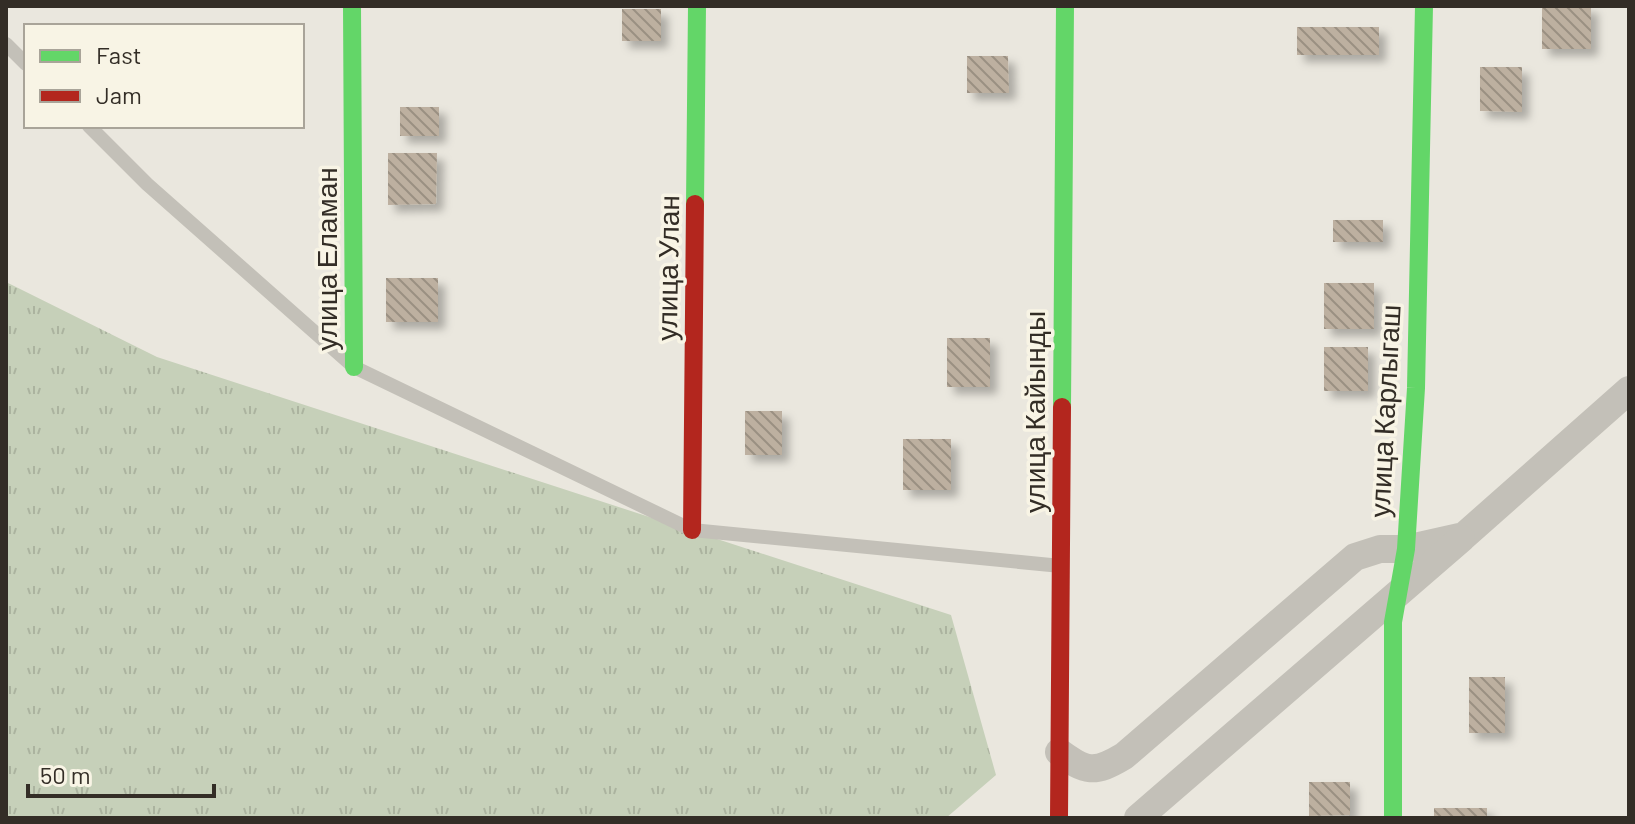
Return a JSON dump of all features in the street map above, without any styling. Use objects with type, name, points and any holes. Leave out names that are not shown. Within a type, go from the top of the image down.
[{"type":"street","name":"улица Еламан","points":[[352,6],[354,367]]},
{"type":"street","name":"улица Улан","points":[[692,530],[697,6]]},
{"type":"street","name":"улица Кайынды","points":[[1059,818],[1065,6]]},
{"type":"street","name":"улица Карлыгаш","points":[[1393,818],[1393,622],[1406,549],[1416,388],[1424,6]]},
{"type":"street","points":[[1138,818],[1629,390]]},
{"type":"street","points":[[1059,752],[1082,768],[1103,768],[1124,756],[1355,557],[1380,549],[1406,549],[1464,536]]},
{"type":"lane","points":[[6,44],[24,62]]},
{"type":"lane","points":[[91,128],[147,184],[354,367],[692,530],[1061,566]]},
{"type":"green space","points":[[6,282],[157,357],[951,615],[996,775],[946,818],[6,818]]},
{"type":"building","points":[[1542,6],[1591,6],[1591,49],[1542,49]]},
{"type":"building","points":[[622,9],[661,9],[661,41],[622,41]]},
{"type":"building","points":[[1297,27],[1379,27],[1379,55],[1297,55]]},
{"type":"building","points":[[967,56],[1008,56],[1009,93],[967,93]]},
{"type":"building","points":[[1480,67],[1522,67],[1522,112],[1480,111]]},
{"type":"building","points":[[400,107],[439,107],[439,136],[400,136]]},
{"type":"building","points":[[388,153],[437,153],[436,204],[388,205]]},
{"type":"building","points":[[1333,220],[1383,220],[1383,242],[1333,242]]},
{"type":"building","points":[[386,278],[438,278],[438,322],[386,322]]},
{"type":"building","points":[[1324,283],[1374,283],[1374,329],[1324,329]]},
{"type":"building","points":[[947,338],[990,338],[990,387],[947,387]]},
{"type":"building","points":[[1324,347],[1368,347],[1368,391],[1324,391]]},
{"type":"building","points":[[745,411],[782,411],[782,455],[745,455]]},
{"type":"building","points":[[903,439],[951,439],[951,490],[903,490]]},
{"type":"building","points":[[1469,677],[1505,677],[1505,733],[1469,733]]},
{"type":"building","points":[[1309,782],[1350,782],[1350,815],[1309,816]]},
{"type":"building","points":[[1434,808],[1487,808],[1487,818],[1434,818]]},
{"type":"traffic: fast","points":[[352,6],[354,367]]},
{"type":"traffic: fast","points":[[695,204],[697,6]]},
{"type":"traffic: fast","points":[[1062,407],[1065,6]]},
{"type":"traffic: fast","points":[[1393,818],[1393,622],[1406,549],[1416,388],[1424,6]]},
{"type":"traffic: jam","points":[[692,530],[695,204]]},
{"type":"traffic: jam","points":[[1059,818],[1062,407]]}]
